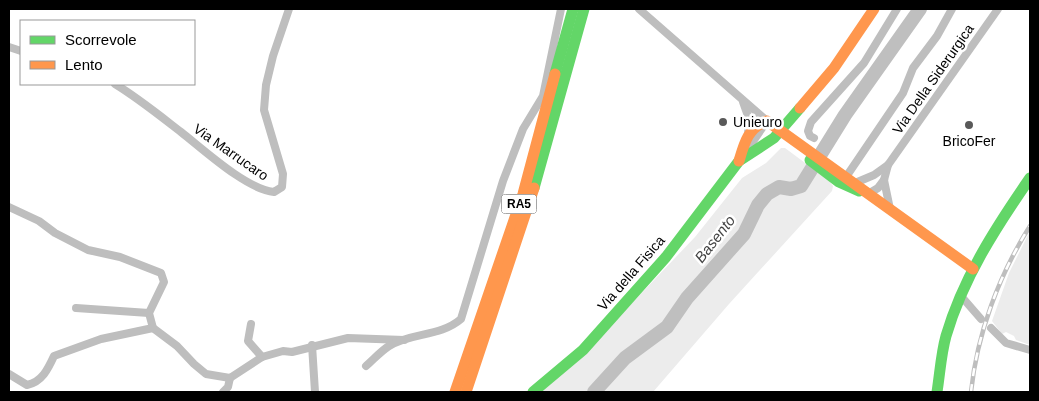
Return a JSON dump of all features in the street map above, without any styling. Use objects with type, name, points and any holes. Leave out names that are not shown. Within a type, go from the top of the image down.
[{"type":"main road","name":"Via della Fisica","points":[[533,392],[582,350],[660,264],[739,161],[774,138],[834,68],[874,9]]},
{"type":"main road","name":"RA5","points":[[455,392],[522,194],[578,12]]},
{"type":"main road","name":"RA5","points":[[466,392],[537,179],[578,12]]},
{"type":"main road","points":[[747,136],[756,125],[767,121],[793,143],[973,268]]},
{"type":"main road","name":"Via della Fisica","points":[[739,161],[747,136]]},
{"type":"main road","points":[[843,177],[849,188],[868,194]]},
{"type":"main road","points":[[937,392],[946,336],[973,268],[999,224],[1030,178]]},
{"type":"street","name":"Via Marrucaro","points":[[117,85],[140,100],[218,161],[262,191],[274,192],[282,187],[283,174],[264,110],[266,85],[273,56],[290,9]]},
{"type":"street","points":[[366,366],[389,346],[453,326],[461,319],[503,182],[523,129],[543,96],[561,9]]},
{"type":"street","points":[[639,9],[767,121],[739,161]]},
{"type":"street","points":[[814,138],[808,131],[811,122],[864,63],[897,9]]},
{"type":"street","points":[[843,177],[903,93],[916,62],[937,36],[952,9]]},
{"type":"street","name":"Via Della Siderurgica","points":[[843,177],[874,175],[888,165],[998,9]]},
{"type":"street","points":[[742,100],[749,119],[747,136]]},
{"type":"street","name":"Via Della Siderurgica","points":[[888,165],[884,180],[890,209]]},
{"type":"street","points":[[868,194],[874,175]]},
{"type":"street","points":[[868,194],[874,191],[884,180]]},
{"type":"street","points":[[9,207],[39,220],[55,234],[88,250],[120,257],[161,273],[164,282],[149,313],[153,328],[177,346],[206,374],[230,378],[262,357],[282,351],[292,352],[312,345],[348,338],[404,340]]},
{"type":"street","points":[[961,296],[982,319]]},
{"type":"street","points":[[76,308],[149,313]]},
{"type":"street","points":[[251,324],[248,341],[262,357]]},
{"type":"street","points":[[9,374],[27,385],[35,383],[42,377],[54,356],[101,339],[153,328]]},
{"type":"street","points":[[991,328],[1006,343],[1030,350]]},
{"type":"street","points":[[312,345],[316,392]]},
{"type":"street","points":[[223,392],[228,387],[230,378]]},
{"type":"shaded area","points":[[781,148],[785,148],[828,180],[833,186],[832,191],[729,304],[653,392],[540,392],[574,364],[695,237],[742,178],[766,163]]},
{"type":"shaded area","points":[[1030,231],[1030,345],[1016,340],[1014,336],[1006,332],[1002,334],[992,321],[1009,273]]},
{"type":"waterway","name":"Basento","points":[[594,392],[625,358],[667,327],[687,298],[744,234],[758,205],[767,194],[779,187],[791,189],[801,186],[845,115],[920,9]]},
{"type":"railway","points":[[971,392],[978,348],[991,306],[1009,264],[1030,226]]},
{"type":"traffic: fast","points":[[555,74],[573,9]]},
{"type":"traffic: fast","points":[[534,188],[584,9]]},
{"type":"traffic: fast","points":[[533,392],[583,350],[666,257],[739,161],[774,138],[800,108]]},
{"type":"traffic: fast","points":[[810,160],[839,182],[859,191]]},
{"type":"traffic: fast","points":[[937,392],[944,343],[953,315],[971,273],[993,234],[1030,178]]},
{"type":"traffic: slow","points":[[800,108],[834,68],[874,9]]},
{"type":"traffic: slow","points":[[455,392],[523,194],[555,74]]},
{"type":"traffic: slow","points":[[739,161],[745,142],[751,132],[755,127],[767,121],[973,269]]},
{"type":"traffic: slow","points":[[466,392],[534,188]]},
{"type":"place","name":"Unieuro","points":[[723,122]]},
{"type":"place","name":"BricoFer","points":[[969,125]]}]
